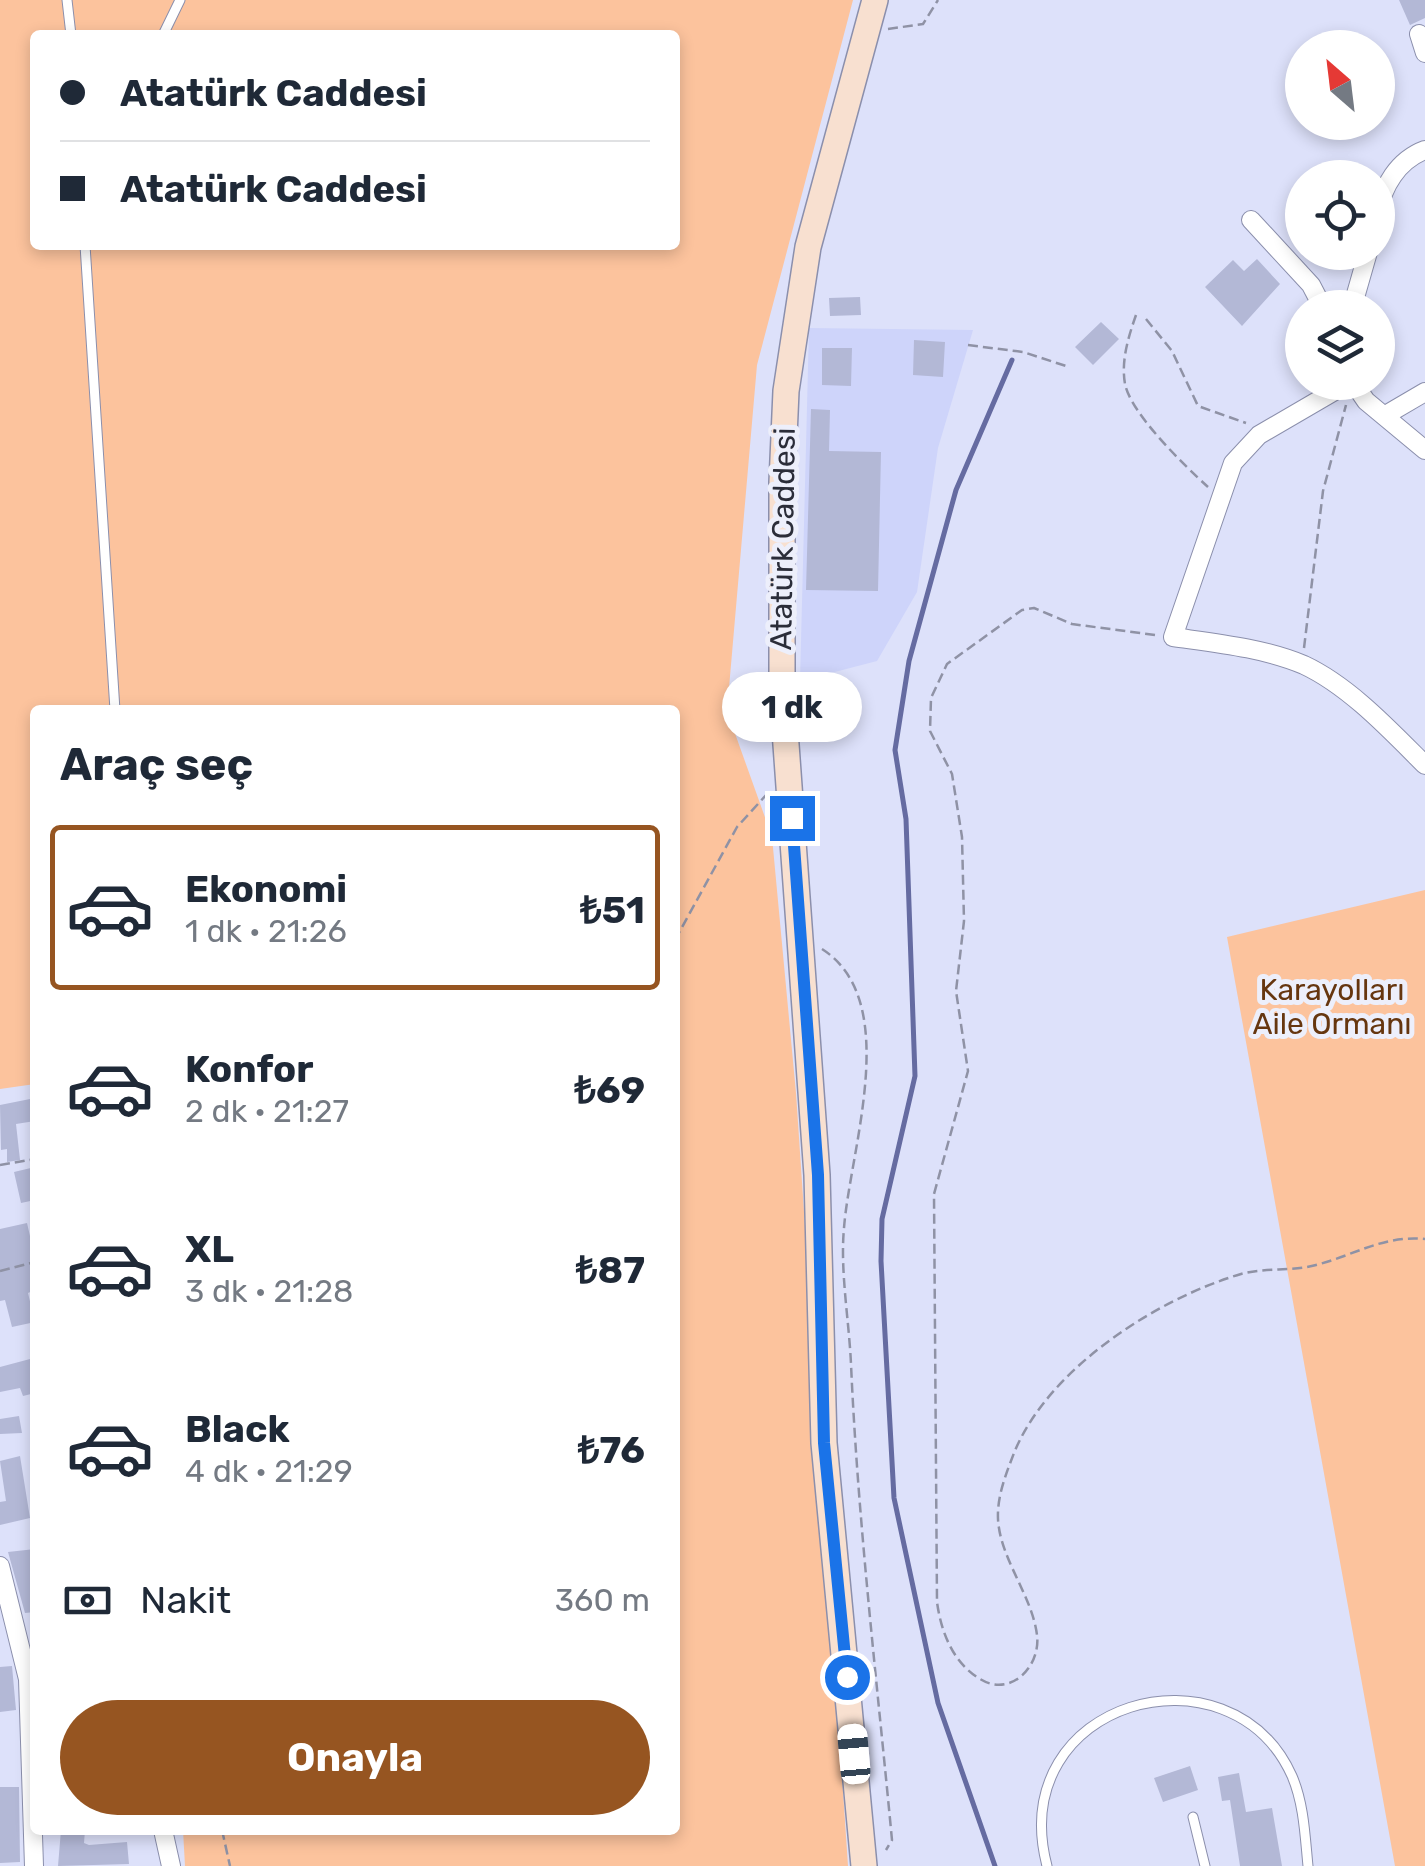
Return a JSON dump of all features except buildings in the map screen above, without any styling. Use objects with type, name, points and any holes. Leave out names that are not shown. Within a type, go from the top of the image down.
[{"type":"street","name":"Atatürk Caddesi","points":[[872,1862],[824,1443],[818,1175],[782,689],[786,390],[808,247],[876,0]]},
{"type":"street","points":[[1419,34],[1425,53]]},
{"type":"street","points":[[1395,174],[1425,150]]},
{"type":"street","points":[[1251,220],[1314,290]]},
{"type":"street","points":[[1384,416],[1425,392]]},
{"type":"street","points":[[1327,400],[1259,435],[1234,463],[1173,637],[1222,644],[1302,664],[1379,721],[1425,765]]},
{"type":"street","points":[[1365,400],[1425,450]]},
{"type":"street","points":[[0,1566],[28,1679],[30,1741]]},
{"type":"street","points":[[33,1835],[34,1866]]},
{"type":"street","points":[[164,1835],[171,1866]]},
{"type":"lane","points":[[67,0],[70,30]]},
{"type":"lane","points":[[165,30],[180,0]]},
{"type":"lane","points":[[84,250],[115,705]]},
{"type":"lane","points":[[1047,1866],[1042,1818],[1046,1789],[1058,1763],[1092,1725],[1117,1710],[1171,1698],[1217,1710],[1264,1738],[1290,1771],[1298,1793],[1308,1866]]},
{"type":"lane","points":[[1193,1818],[1205,1866]]},
{"type":"path","points":[[867,31],[907,30],[924,24],[938,0]]},
{"type":"path","points":[[1136,316],[1124,364],[1126,388],[1172,455],[1221,498]]},
{"type":"path","points":[[1146,320],[1172,351],[1198,406],[1243,420],[1259,435]]},
{"type":"path","points":[[968,345],[1023,352],[1066,366]]},
{"type":"path","points":[[1302,664],[1323,491],[1347,400]]},
{"type":"path","points":[[1173,637],[1072,624],[1034,608],[1006,618],[947,664],[931,698],[930,730],[952,774],[962,837],[964,921],[956,991],[968,1071],[934,1194],[936,1602],[940,1623],[958,1660],[970,1673],[986,1683],[1008,1683],[1028,1673],[1034,1661],[1038,1638],[998,1521],[1003,1483],[1024,1429],[1082,1360],[1125,1330],[1228,1278],[1314,1266],[1401,1236],[1425,1238]]},
{"type":"path","points":[[680,931],[756,801],[790,784]]},
{"type":"path","points":[[816,940],[850,974],[861,997],[864,1033],[865,1092],[844,1230],[856,1481],[892,1840],[872,1862]]},
{"type":"path","points":[[0,1166],[30,1159]]},
{"type":"path","points":[[0,1271],[30,1263]]},
{"type":"path","points":[[223,1835],[230,1866]]},
{"type":"shaded area","points":[[809,328],[973,330],[938,448],[917,592],[877,661],[800,681]]},
{"type":"green space","points":[[0,0],[853,0],[757,365],[727,711],[772,837],[796,1093],[848,1866],[185,1866],[183,1835],[680,1835],[680,705],[30,705],[30,1085],[0,1089]]},
{"type":"green space","name":"Karayolları Aile Ormanı","points":[[1425,890],[1425,1866],[1395,1866],[1227,937]]},
{"type":"waterway","points":[[995,1866],[938,1703],[894,1498],[881,1261],[882,1219],[915,1076],[906,819],[895,750],[909,661],[956,490],[1012,360]]},
{"type":"route","points":[[792,818],[818,1175],[824,1443],[847,1677]]}]
